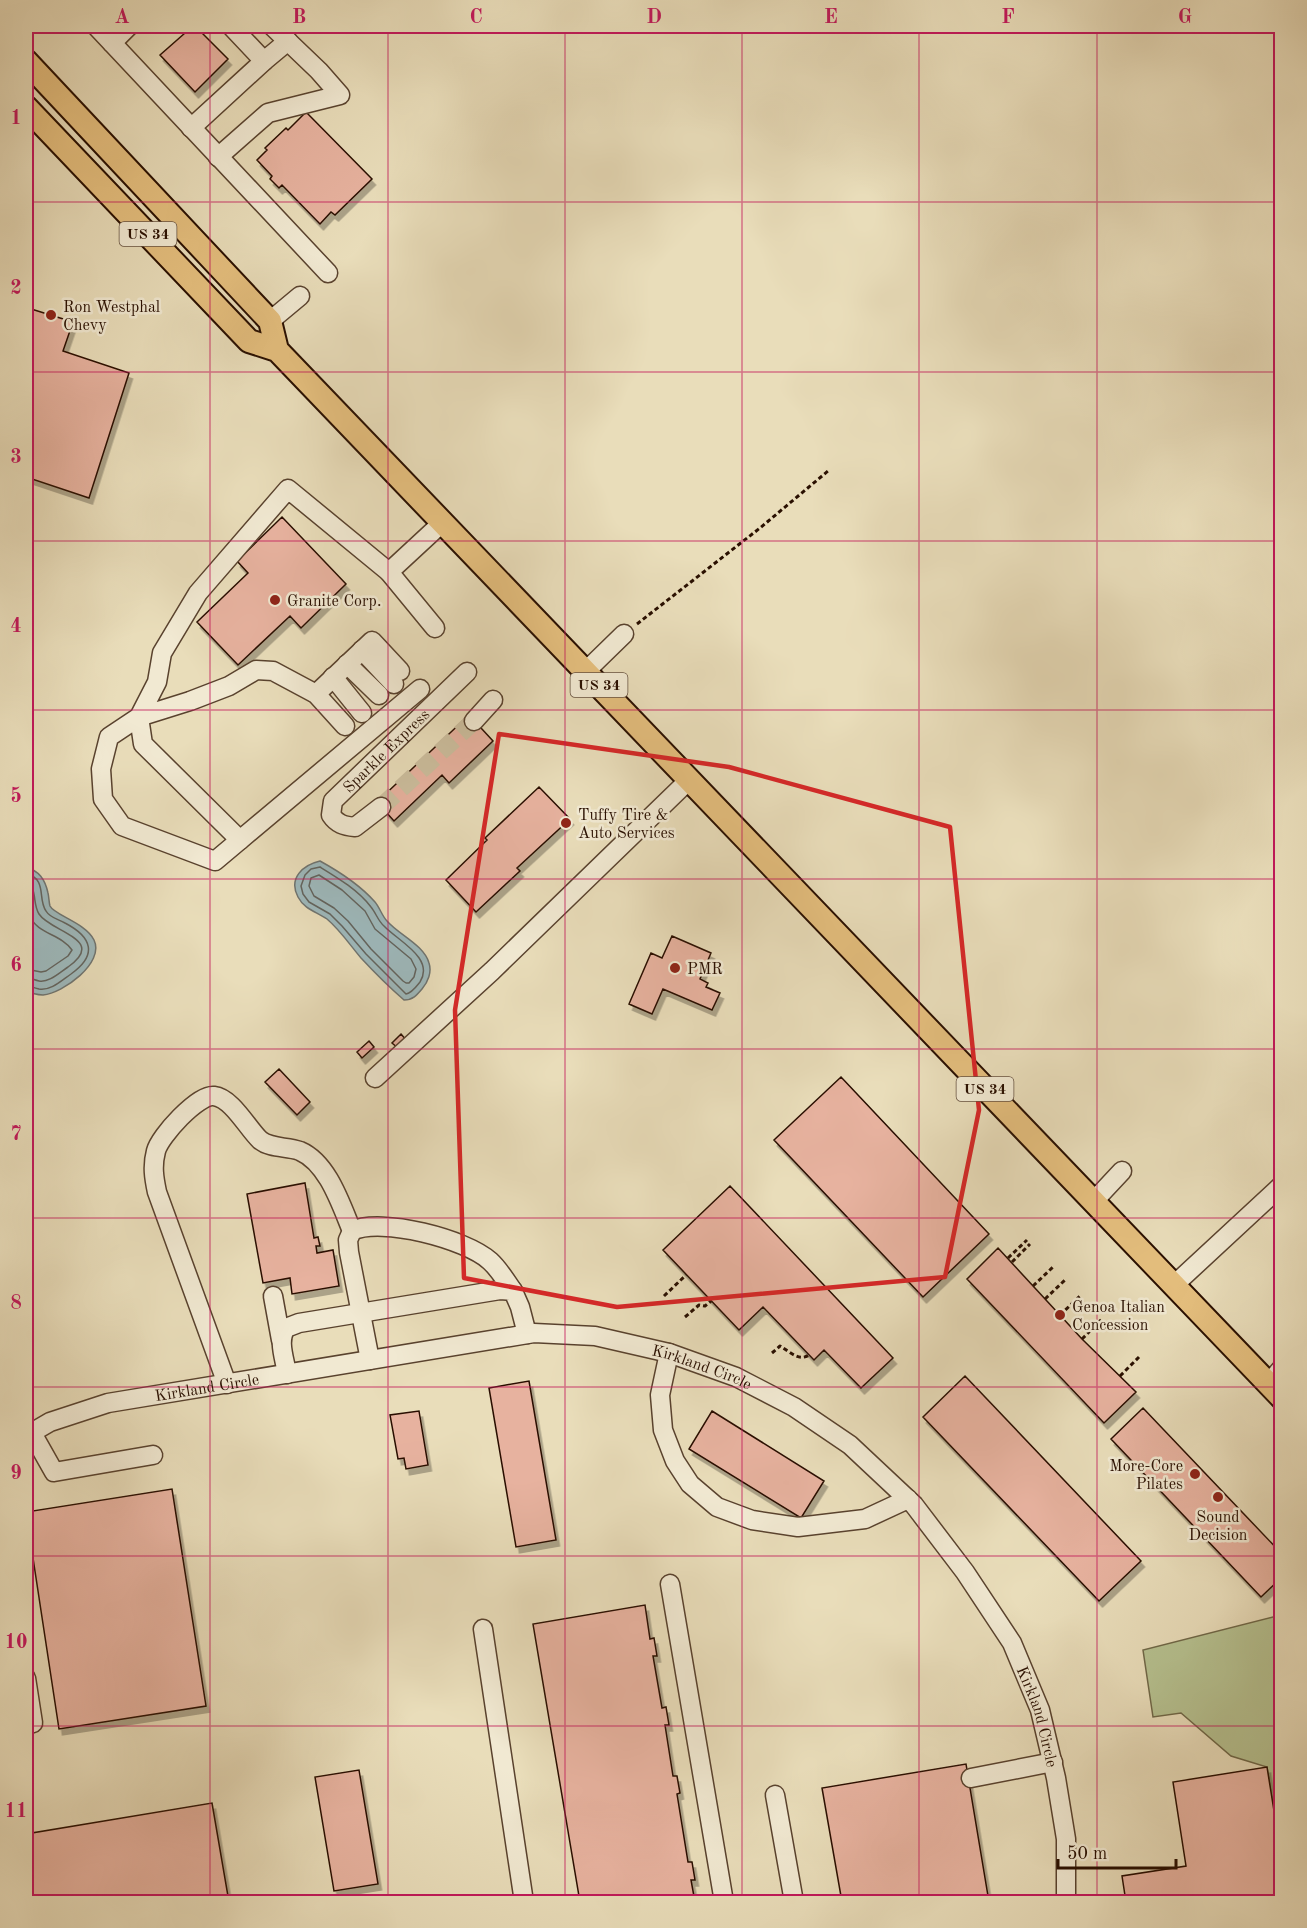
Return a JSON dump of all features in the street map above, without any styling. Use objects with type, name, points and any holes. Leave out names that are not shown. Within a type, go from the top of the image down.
[{"type":"main road","name":"US 34","points":[[26,61],[270,321],[278,350],[1173,1286],[1277,1384]]},
{"type":"main road","name":"US 34","points":[[26,106],[249,341],[278,350]]},
{"type":"street","points":[[96,26],[328,273]]},
{"type":"street","points":[[112,43],[129,26]]},
{"type":"street","points":[[231,26],[264,61]]},
{"type":"street","points":[[219,157],[268,113],[340,96],[272,26]]},
{"type":"street","points":[[191,128],[288,41]]},
{"type":"street","points":[[270,321],[300,296]]},
{"type":"street","points":[[240,840],[143,744],[139,717],[157,682],[162,652],[198,593],[288,489],[389,572],[435,628]]},
{"type":"street","points":[[389,572],[443,522]]},
{"type":"street","points":[[586,671],[624,634]]},
{"type":"street","points":[[316,693],[372,641],[397,677]]},
{"type":"street","points":[[347,664],[379,694]]},
{"type":"street","points":[[345,726],[316,693],[273,671],[256,670],[229,686],[139,717],[109,737],[101,769],[103,799],[122,826],[215,861],[420,689]]},
{"type":"street","name":"Sparkle Express","points":[[381,807],[355,827],[336,822],[331,815],[333,801],[467,672]]},
{"type":"street","points":[[333,677],[362,713]]},
{"type":"street","points":[[474,721],[493,700]]},
{"type":"street","points":[[375,1078],[492,971],[688,780]]},
{"type":"street","points":[[227,1384],[157,1192],[153,1167],[157,1149],[171,1127],[204,1098],[213,1096],[221,1098],[265,1144],[302,1152],[317,1165],[335,1190],[352,1231]]},
{"type":"street","points":[[1093,1202],[1122,1171]]},
{"type":"street","points":[[1173,1286],[1281,1185]]},
{"type":"street","points":[[370,1360],[348,1239],[352,1231],[360,1227],[397,1227],[450,1240],[473,1250],[490,1261],[506,1290],[520,1307],[527,1334]]},
{"type":"street","points":[[281,1340],[286,1328],[299,1323],[506,1290]]},
{"type":"street","points":[[273,1296],[287,1374]]},
{"type":"street","name":"Kirkland Circle","points":[[29,1435],[51,1422],[108,1403],[534,1333],[595,1336],[669,1353],[736,1377],[795,1407],[850,1445],[908,1499],[965,1572],[1012,1643],[1040,1710],[1053,1762],[1065,1839],[1066,1902]]},
{"type":"street","points":[[669,1353],[660,1395],[663,1430],[675,1461],[690,1484],[717,1507],[752,1520],[798,1527],[865,1519],[908,1499]]},
{"type":"street","points":[[29,1435],[54,1472],[153,1455]]},
{"type":"street","points":[[670,1584],[724,1902]]},
{"type":"street","points":[[483,1629],[524,1902]]},
{"type":"street","points":[[26,1678],[33,1723]]},
{"type":"street","points":[[971,1778],[1053,1762]]},
{"type":"street","points":[[775,1795],[794,1902]]},
{"type":"path","points":[[624,634],[760,528],[828,471]]},
{"type":"path","points":[[1008,1258],[1029,1242],[1012,1262]]},
{"type":"path","points":[[1033,1286],[1053,1267]]},
{"type":"path","points":[[664,1296],[686,1275]]},
{"type":"path","points":[[1045,1299],[1065,1280]]},
{"type":"path","points":[[1060,1315],[1080,1296]]},
{"type":"path","points":[[685,1317],[699,1305],[705,1306],[711,1301]]},
{"type":"path","points":[[1082,1339],[1102,1318]]},
{"type":"path","points":[[772,1353],[780,1346],[800,1358],[808,1355]]},
{"type":"path","points":[[1120,1376],[1139,1357]]},
{"type":"highlighted area","points":[[499,734],[729,767],[950,827],[979,1110],[945,1277],[617,1307],[464,1278],[455,1010]]},
{"type":"green space","points":[[1281,1615],[1281,1861],[1267,1767],[1231,1756],[1181,1713],[1153,1717],[1143,1650]]},
{"type":"water","points":[[320,861],[363,890],[375,902],[387,921],[422,951],[430,966],[429,977],[414,997],[404,1000],[366,963],[332,923],[307,907],[298,897],[295,884],[299,873]]},
{"type":"water","points":[[26,867],[38,873],[43,880],[50,906],[90,934],[96,949],[88,967],[71,983],[43,995],[26,990]]},
{"type":"building","points":[[193,26],[228,59],[195,92],[160,55]]},
{"type":"building","points":[[306,112],[372,179],[335,215],[331,212],[320,224],[282,185],[279,188],[270,179],[272,176],[257,160],[267,150],[265,148]]},
{"type":"building","points":[[28,308],[73,322],[63,351],[129,373],[89,498],[26,477],[26,315]]},
{"type":"building","name":"Granite Corp.","points":[[282,517],[346,584],[301,628],[290,616],[238,665],[197,622],[248,573],[237,561]]},
{"type":"building","points":[[469,715],[493,741],[449,783],[442,775],[394,821],[377,802]]},
{"type":"building","points":[[539,787],[570,819],[517,868],[520,871],[476,912],[446,880],[487,840],[485,838]]},
{"type":"building","name":"PMR","points":[[672,936],[711,953],[700,979],[708,983],[706,987],[720,993],[712,1010],[663,989],[652,1014],[629,1004],[651,953],[662,958]]},
{"type":"building","points":[[401,1034],[407,1041],[399,1049],[392,1043]]},
{"type":"building","points":[[369,1041],[374,1047],[362,1058],[357,1052]]},
{"type":"building","points":[[279,1069],[310,1102],[297,1115],[265,1082]]},
{"type":"building","points":[[841,1077],[989,1234],[923,1297],[774,1140]]},
{"type":"building","points":[[305,1183],[314,1238],[318,1237],[320,1246],[316,1246],[317,1253],[333,1250],[339,1286],[292,1294],[290,1278],[263,1283],[247,1194]]},
{"type":"building","points":[[730,1186],[893,1358],[861,1388],[824,1350],[814,1360],[763,1307],[739,1330],[663,1250]]},
{"type":"building","points":[[998,1248],[1082,1339],[1136,1392],[1104,1423],[967,1279]]},
{"type":"building","points":[[965,1376],[1141,1561],[1099,1601],[923,1417]]},
{"type":"building","points":[[529,1381],[556,1540],[516,1547],[489,1388]]},
{"type":"building","points":[[1143,1408],[1282,1554],[1282,1577],[1261,1597],[1111,1439]]},
{"type":"building","points":[[419,1411],[428,1465],[406,1469],[404,1458],[398,1459],[390,1415]]},
{"type":"building","points":[[712,1411],[824,1481],[801,1518],[689,1449]]},
{"type":"building","points":[[172,1489],[206,1706],[59,1729],[26,1512]]},
{"type":"building","points":[[645,1605],[650,1639],[654,1638],[657,1656],[653,1656],[662,1708],[666,1707],[669,1725],[665,1725],[673,1776],[677,1776],[680,1793],[677,1794],[688,1862],[692,1862],[695,1880],[691,1880],[695,1902],[580,1902],[533,1624]]},
{"type":"building","points":[[966,1764],[989,1902],[842,1902],[822,1788]]},
{"type":"building","points":[[1267,1767],[1282,1861],[1282,1902],[1126,1902],[1122,1876],[1186,1866],[1173,1782]]},
{"type":"building","points":[[359,1770],[378,1884],[334,1891],[315,1777]]},
{"type":"building","points":[[212,1803],[229,1902],[26,1902],[26,1834]]},
{"type":"tunnel","points":[[381,807],[474,721]]},
{"type":"place","name":"Ron Westphal Chevy","points":[[51,315]]},
{"type":"place","name":"Granite Corp.","points":[[275,600]]},
{"type":"place","name":"Tuffy Tire & Auto Services","points":[[566,823]]},
{"type":"place","name":"PMR","points":[[675,968]]},
{"type":"place","name":"Genoa Italian Concession","points":[[1060,1315]]},
{"type":"place","name":"More-Core Pilates","points":[[1195,1474]]},
{"type":"place","name":"Sound Decision","points":[[1218,1497]]}]
